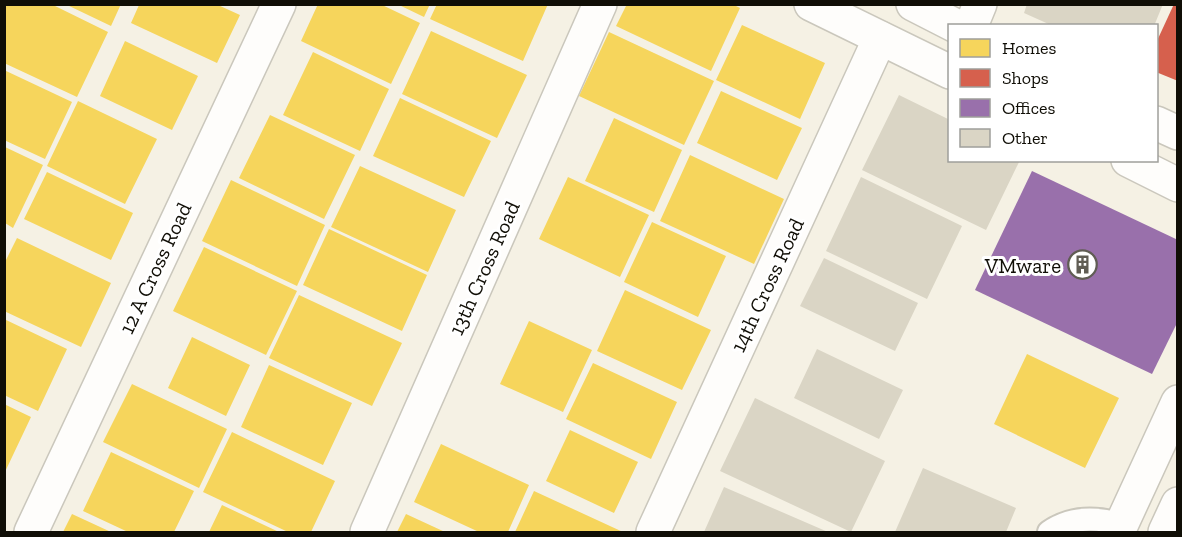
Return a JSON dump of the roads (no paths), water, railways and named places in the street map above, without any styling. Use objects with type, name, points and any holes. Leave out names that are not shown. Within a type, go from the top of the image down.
[{"type":"main road","name":"12 A Cross Road","points":[[31,532],[279,4]]},
{"type":"main road","name":"13th Cross Road","points":[[367,532],[600,4]]},
{"type":"main road","points":[[811,4],[948,71]]},
{"type":"main road","points":[[913,4],[952,24]]},
{"type":"main road","points":[[972,24],[980,4]]},
{"type":"main road","name":"14th Cross Road","points":[[654,532],[880,38]]},
{"type":"main road","points":[[1158,124],[1178,133]]},
{"type":"main road","points":[[1132,162],[1178,185]]},
{"type":"main road","points":[[1120,529],[1178,402]]},
{"type":"main road","points":[[1165,532],[1178,504]]},
{"type":"lane","points":[[1049,532],[1072,522],[1094,518],[1120,529]]},
{"type":"place","name":"VMware","points":[[1082,265]]}]
